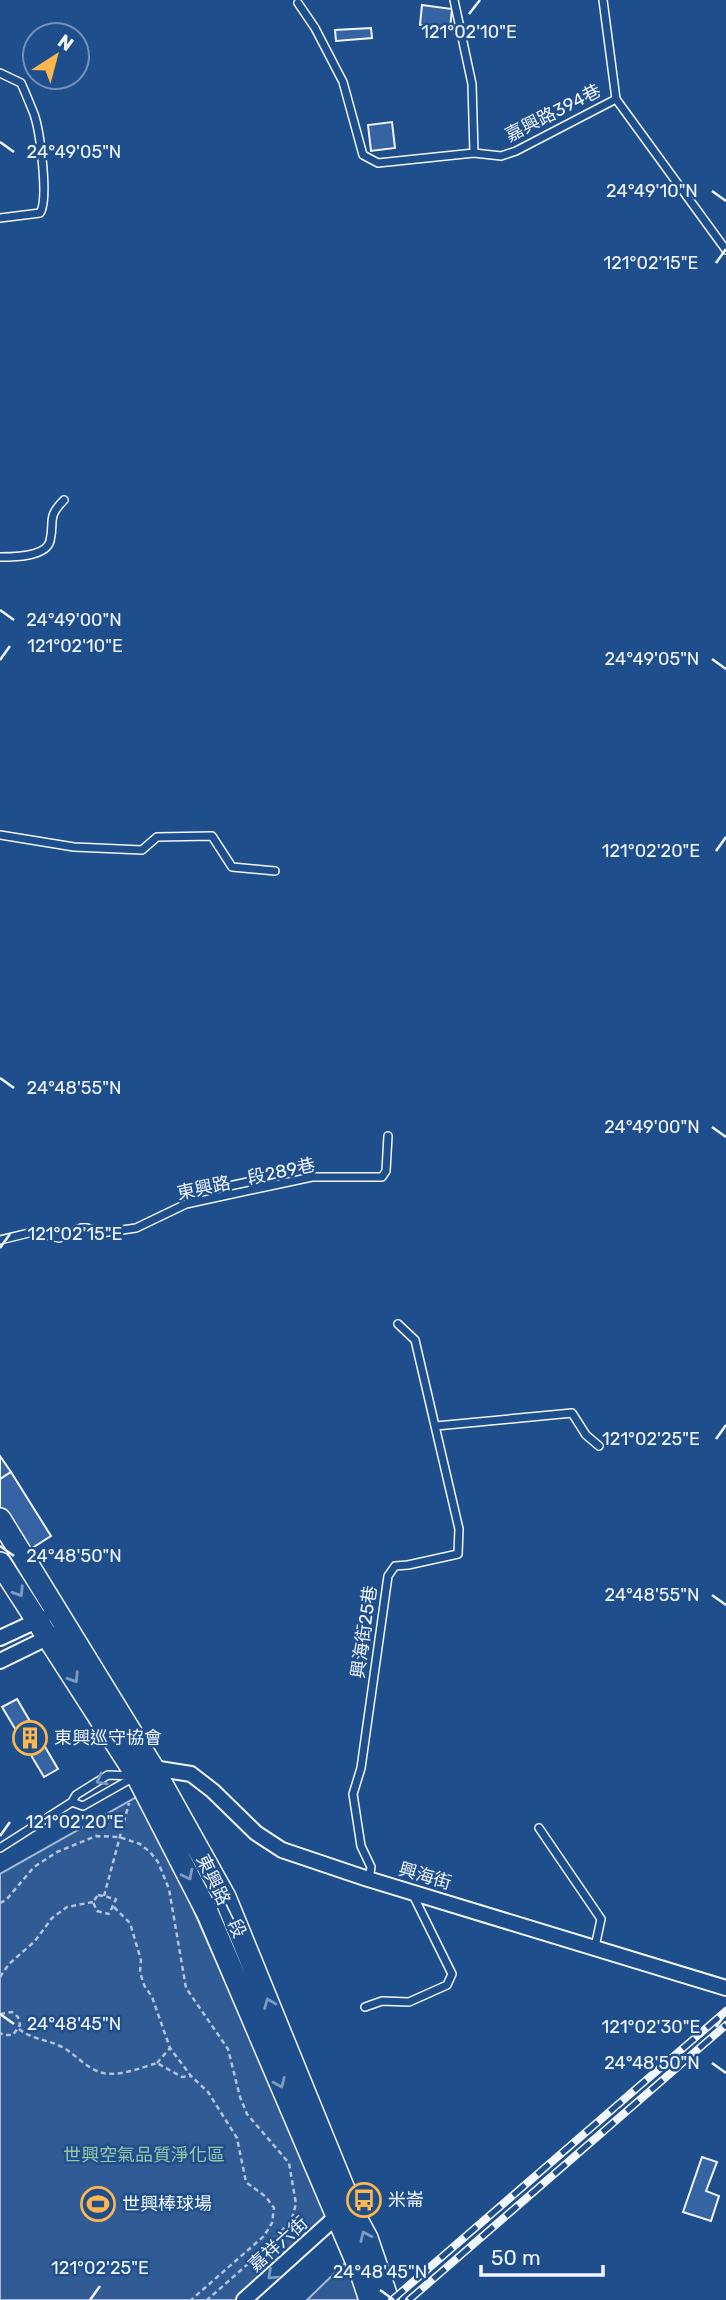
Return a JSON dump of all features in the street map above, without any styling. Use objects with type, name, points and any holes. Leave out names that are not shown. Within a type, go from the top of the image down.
[{"type":"street","name":"東興路一段","points":[[0,1519],[62,1620],[145,1772],[337,2216],[370,2300]]},
{"type":"street","name":"東興路一段","points":[[0,1563],[42,1629],[145,1772],[225,1897],[355,2216],[367,2238],[388,2300]]},
{"type":"street","points":[[0,1638],[42,1629],[62,1620]]},
{"type":"street","points":[[0,1661],[42,1629],[62,1620]]},
{"type":"street","name":"興海街","points":[[145,1772],[191,1774],[213,1791],[256,1833],[282,1850],[726,1988]]},
{"type":"street","name":"嘉祥六街","points":[[244,2300],[337,2216]]},
{"type":"lane","points":[[454,0],[472,84],[474,153]]},
{"type":"lane","points":[[603,0],[616,99]]},
{"type":"lane","name":"嘉興路394巷","points":[[298,3],[315,28],[343,82],[363,155],[378,163],[474,153],[501,156],[516,151],[616,99],[726,250]]},
{"type":"lane","points":[[0,73],[21,83],[35,117],[41,152],[44,205],[40,213],[0,218]]},
{"type":"lane","points":[[0,557],[26,557],[48,546],[51,517],[64,500]]},
{"type":"lane","points":[[0,835],[74,847],[142,850],[157,837],[212,836],[232,867],[275,871]]},
{"type":"lane","name":"東興路一段289巷","points":[[0,1240],[33,1232],[59,1238],[81,1228],[101,1233],[136,1228],[186,1204],[312,1177],[382,1177],[386,1171],[388,1136]]},
{"type":"lane","name":"興海街25巷","points":[[369,1879],[371,1867],[360,1846],[353,1794],[361,1768],[388,1576],[395,1566],[458,1554],[460,1546],[459,1529],[415,1340],[398,1324]]},
{"type":"lane","points":[[436,1426],[572,1413],[586,1435],[599,1446]]},
{"type":"lane","points":[[0,1848],[72,1802],[76,1796],[108,1775],[145,1772]]},
{"type":"lane","points":[[72,1802],[83,1806],[145,1772]]},
{"type":"lane","points":[[539,1828],[601,1919],[595,1947]]},
{"type":"lane","points":[[365,2007],[382,2001],[409,2002],[447,1985],[451,1980],[452,1974],[411,1891]]},
{"type":"path","points":[[104,1896],[119,1837],[145,1772]]},
{"type":"path","points":[[0,1903],[6,1900],[34,1867],[57,1852],[96,1836],[119,1837],[140,1844],[158,1862],[169,1889],[186,1988],[228,2049],[247,2114],[289,2163],[296,2204],[292,2218],[284,2230],[207,2300]]},
{"type":"path","points":[[0,1977],[36,1941],[52,1919],[67,1907],[93,1902],[98,1895],[116,1899],[109,1914],[97,1911],[93,1902]]},
{"type":"path","points":[[114,1907],[130,1923],[141,1960],[140,1972],[144,1985],[152,1997],[170,2049],[214,2100],[237,2138],[246,2182],[266,2197],[274,2208],[272,2223],[264,2236],[191,2300]]},
{"type":"path","points":[[0,1967],[4,1971]]},
{"type":"path","points":[[0,2008],[1,2014],[8,2011],[16,2014],[20,2021],[19,2029],[9,2036],[0,2032]]},
{"type":"path","points":[[19,2029],[29,2037],[66,2049],[98,2072],[127,2071],[157,2063],[170,2049]]},
{"type":"path","points":[[157,2063],[182,2077],[191,2076]]},
{"type":"shaded area","name":"世興空氣品質淨化區","points":[[142,1794],[330,2218],[235,2300],[0,2300],[0,1874]]},
{"type":"shaded area","points":[[347,2261],[365,2300],[307,2300]]},
{"type":"building","points":[[422,5],[452,9],[450,29],[420,25]]},
{"type":"building","points":[[371,28],[372,38],[336,41],[335,30]]},
{"type":"building","points":[[392,122],[395,148],[371,151],[368,125]]},
{"type":"building","points":[[0,1456],[11,1472],[0,1479]]},
{"type":"building","points":[[11,1472],[51,1536],[18,1557],[0,1529],[0,1479]]},
{"type":"building","name":"東興巡守協會","points":[[17,1699],[58,1769],[44,1777],[2,1707]]},
{"type":"building","points":[[702,2157],[717,2162],[706,2191],[719,2196],[711,2221],[683,2212]]},
{"type":"railway","points":[[392,2300],[726,2011]]},
{"type":"railway","points":[[409,2300],[726,2025]]},
{"type":"place","name":"東興巡守協會","points":[[30,1738]]},
{"type":"place","name":"米崙","points":[[364,2200]]},
{"type":"place","name":"世興棒球場","points":[[98,2204]]}]
